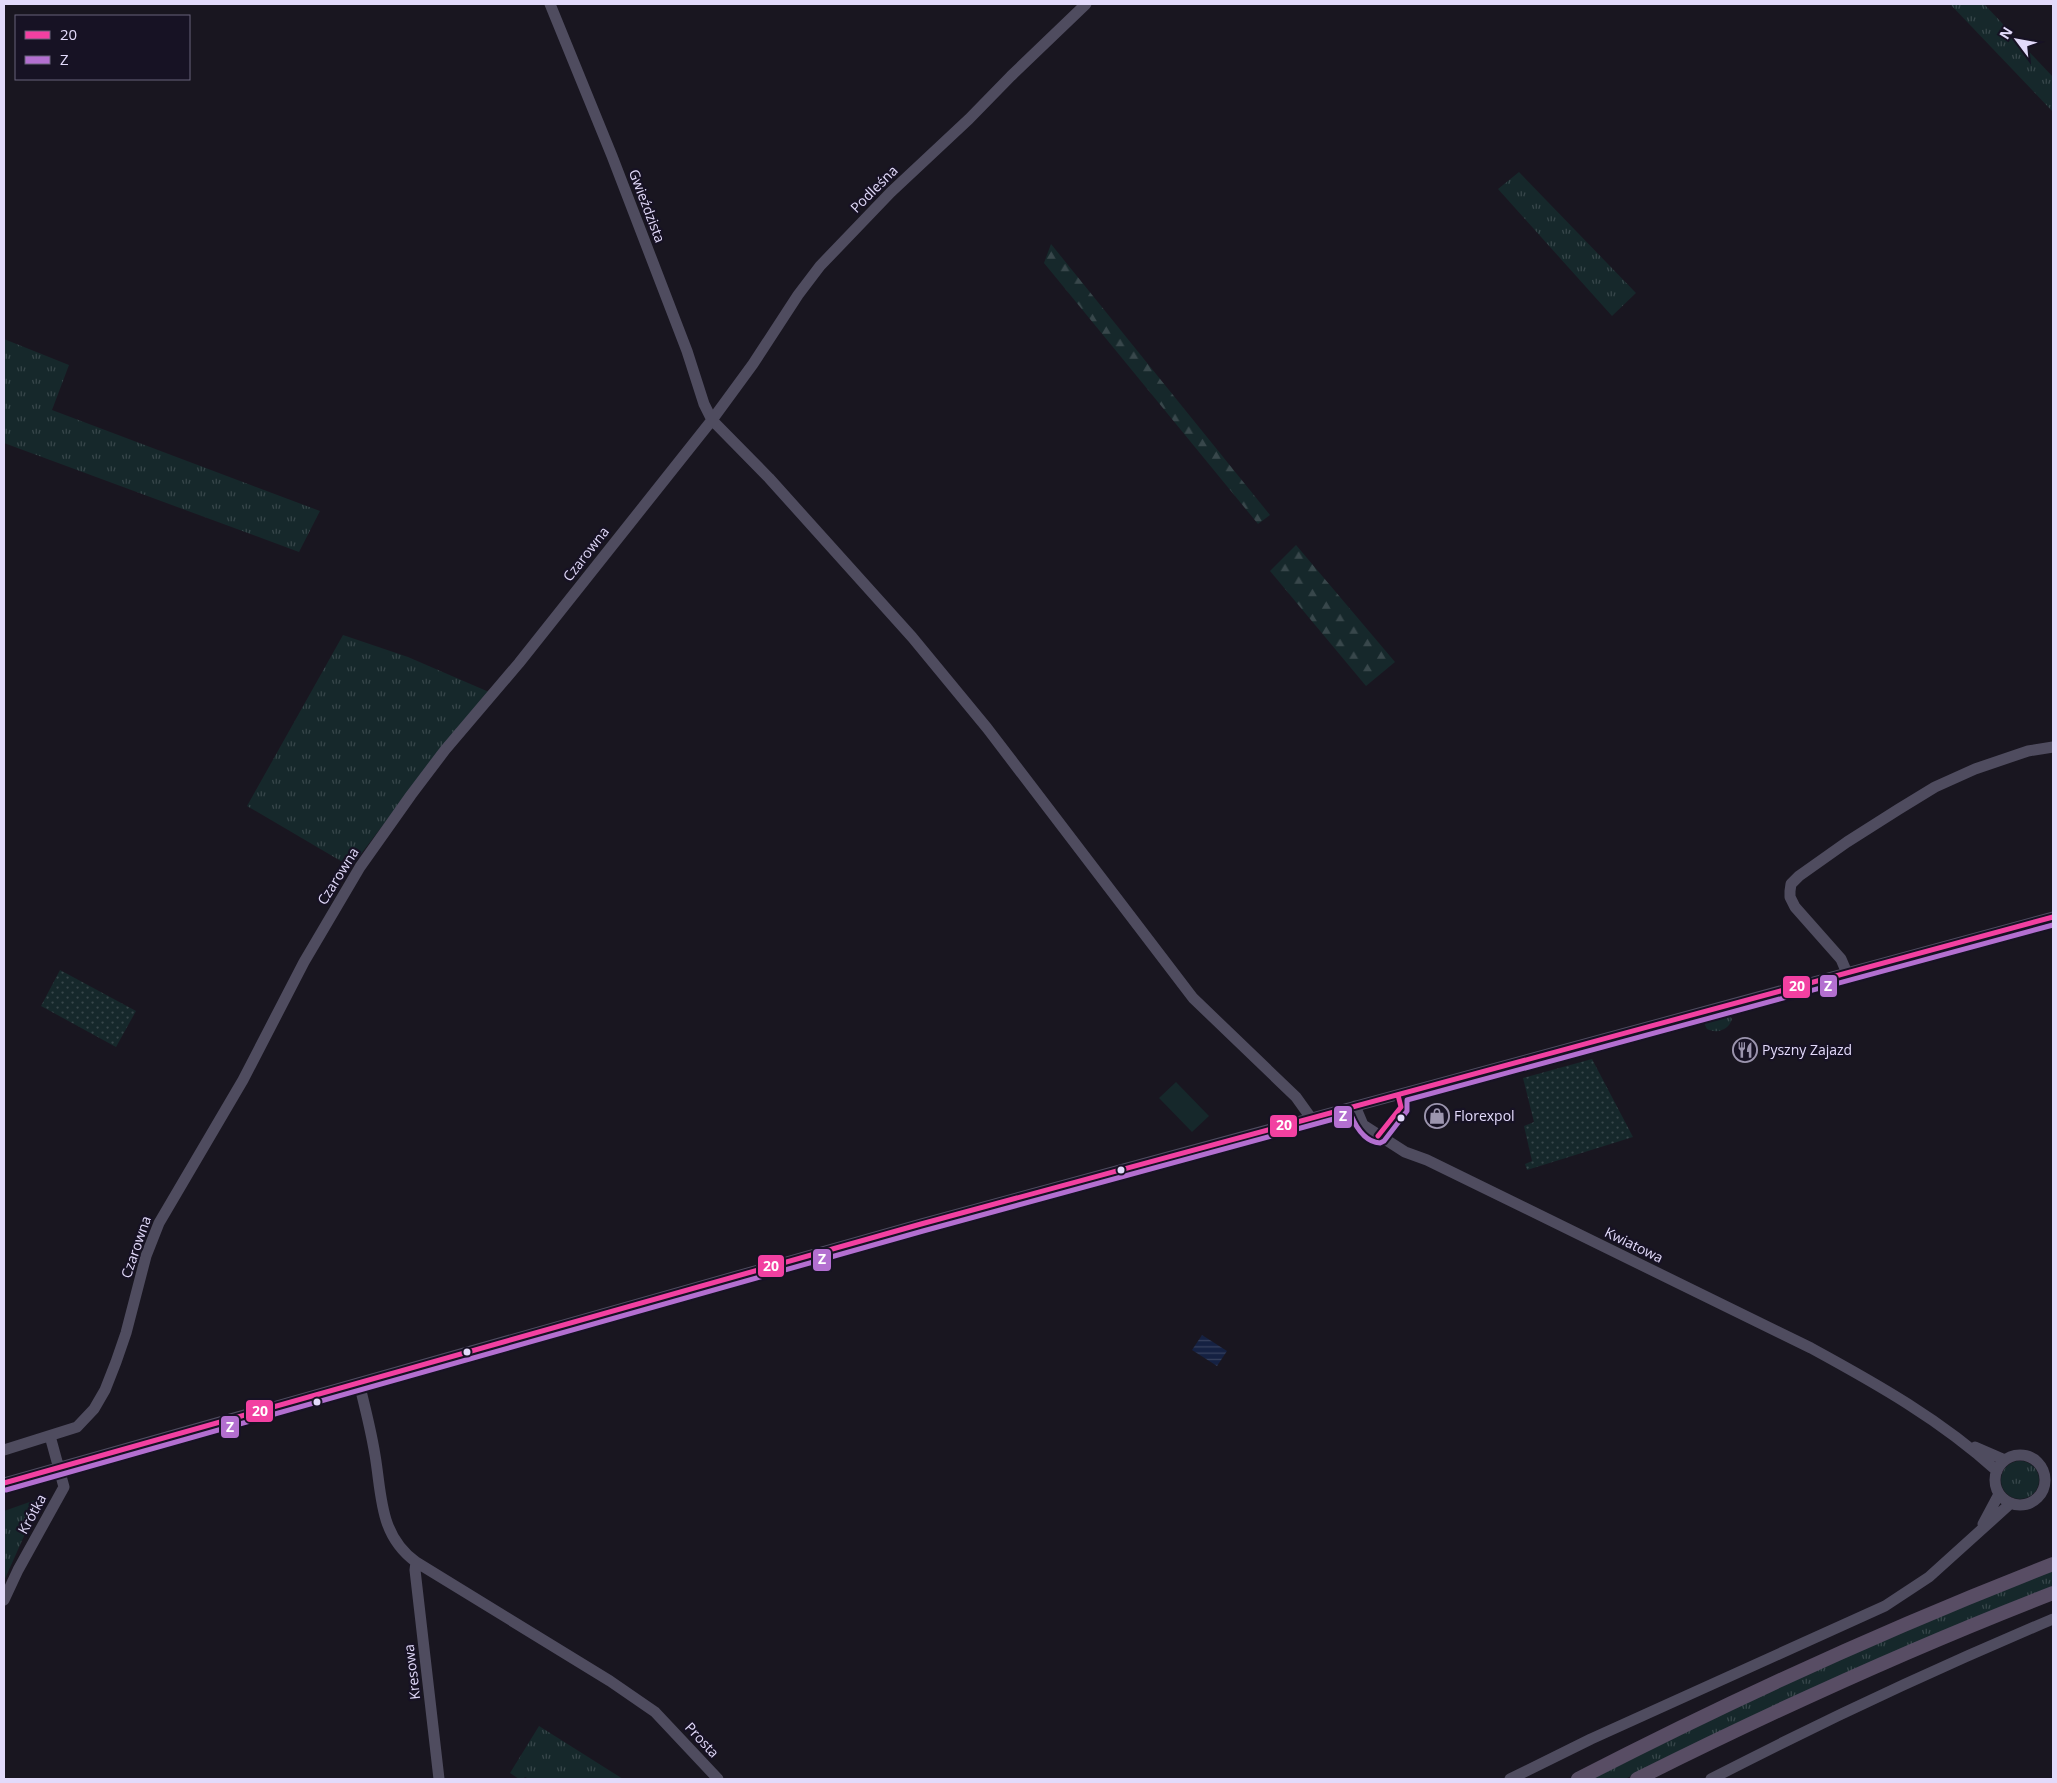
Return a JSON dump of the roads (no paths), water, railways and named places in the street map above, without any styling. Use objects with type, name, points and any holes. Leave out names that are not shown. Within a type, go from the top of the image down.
[{"type":"main road","points":[[1578,1779],[1670,1732],[1824,1659],[1906,1623],[2053,1564]]},
{"type":"main road","points":[[1637,1779],[1846,1678],[2053,1593]]},
{"type":"street","name":"Gwieździsta","points":[[550,4],[612,156],[687,351],[704,404],[712,420]]},
{"type":"street","name":"Podleśna","points":[[712,420],[820,266],[891,192],[970,120],[1011,76],[1086,4]]},
{"type":"street","points":[[712,420],[769,478],[912,637],[987,728],[1193,998],[1296,1096],[1311,1118]]},
{"type":"street","name":"Czarowna","points":[[4,1450],[76,1426],[94,1409],[105,1390],[118,1355],[146,1256],[159,1223],[243,1080],[304,962],[360,868],[445,750],[514,670],[712,420]]},
{"type":"street","points":[[1848,973],[1842,959],[1795,906],[1790,897],[1791,884],[1798,876],[1847,842],[1935,787],[1975,769],[2018,754],[2053,747]]},
{"type":"street","points":[[4,1483],[921,1224],[2053,917]]},
{"type":"street","name":"Kwiatowa","points":[[1355,1106],[1363,1125],[1405,1152],[1427,1160],[1811,1348],[1909,1404],[1966,1443]]},
{"type":"street","name":"Prosta","points":[[359,1383],[375,1455],[386,1521],[393,1538],[400,1547],[416,1562],[610,1680],[649,1708],[663,1720],[718,1779]]},
{"type":"street","name":"Krótka","points":[[4,1600],[18,1570],[64,1487],[50,1436]]},
{"type":"street","points":[[1966,1443],[2005,1460]]},
{"type":"street","points":[[1966,1443],[1997,1471]]},
{"type":"street","points":[[2017,1455],[2029,1456],[2049,1474],[2048,1488],[2030,1503],[2018,1505],[2011,1503],[1999,1494],[1995,1478],[1997,1471],[2005,1460],[2017,1455]]},
{"type":"street","points":[[1979,1530],[1999,1494]]},
{"type":"street","points":[[1510,1779],[1591,1739],[1884,1606],[1929,1577],[2011,1503]]},
{"type":"street","name":"Kresowa","points":[[416,1562],[415,1570],[440,1779]]},
{"type":"street","points":[[1711,1779],[1867,1701],[1963,1657],[2053,1619]]},
{"type":"water","points":[[1202,1335],[1227,1351],[1217,1366],[1192,1350]]},
{"type":"place","name":"Pyszny Zajazd","points":[[1745,1050]]},
{"type":"place","name":"Florexpol","points":[[1437,1116]]}]
